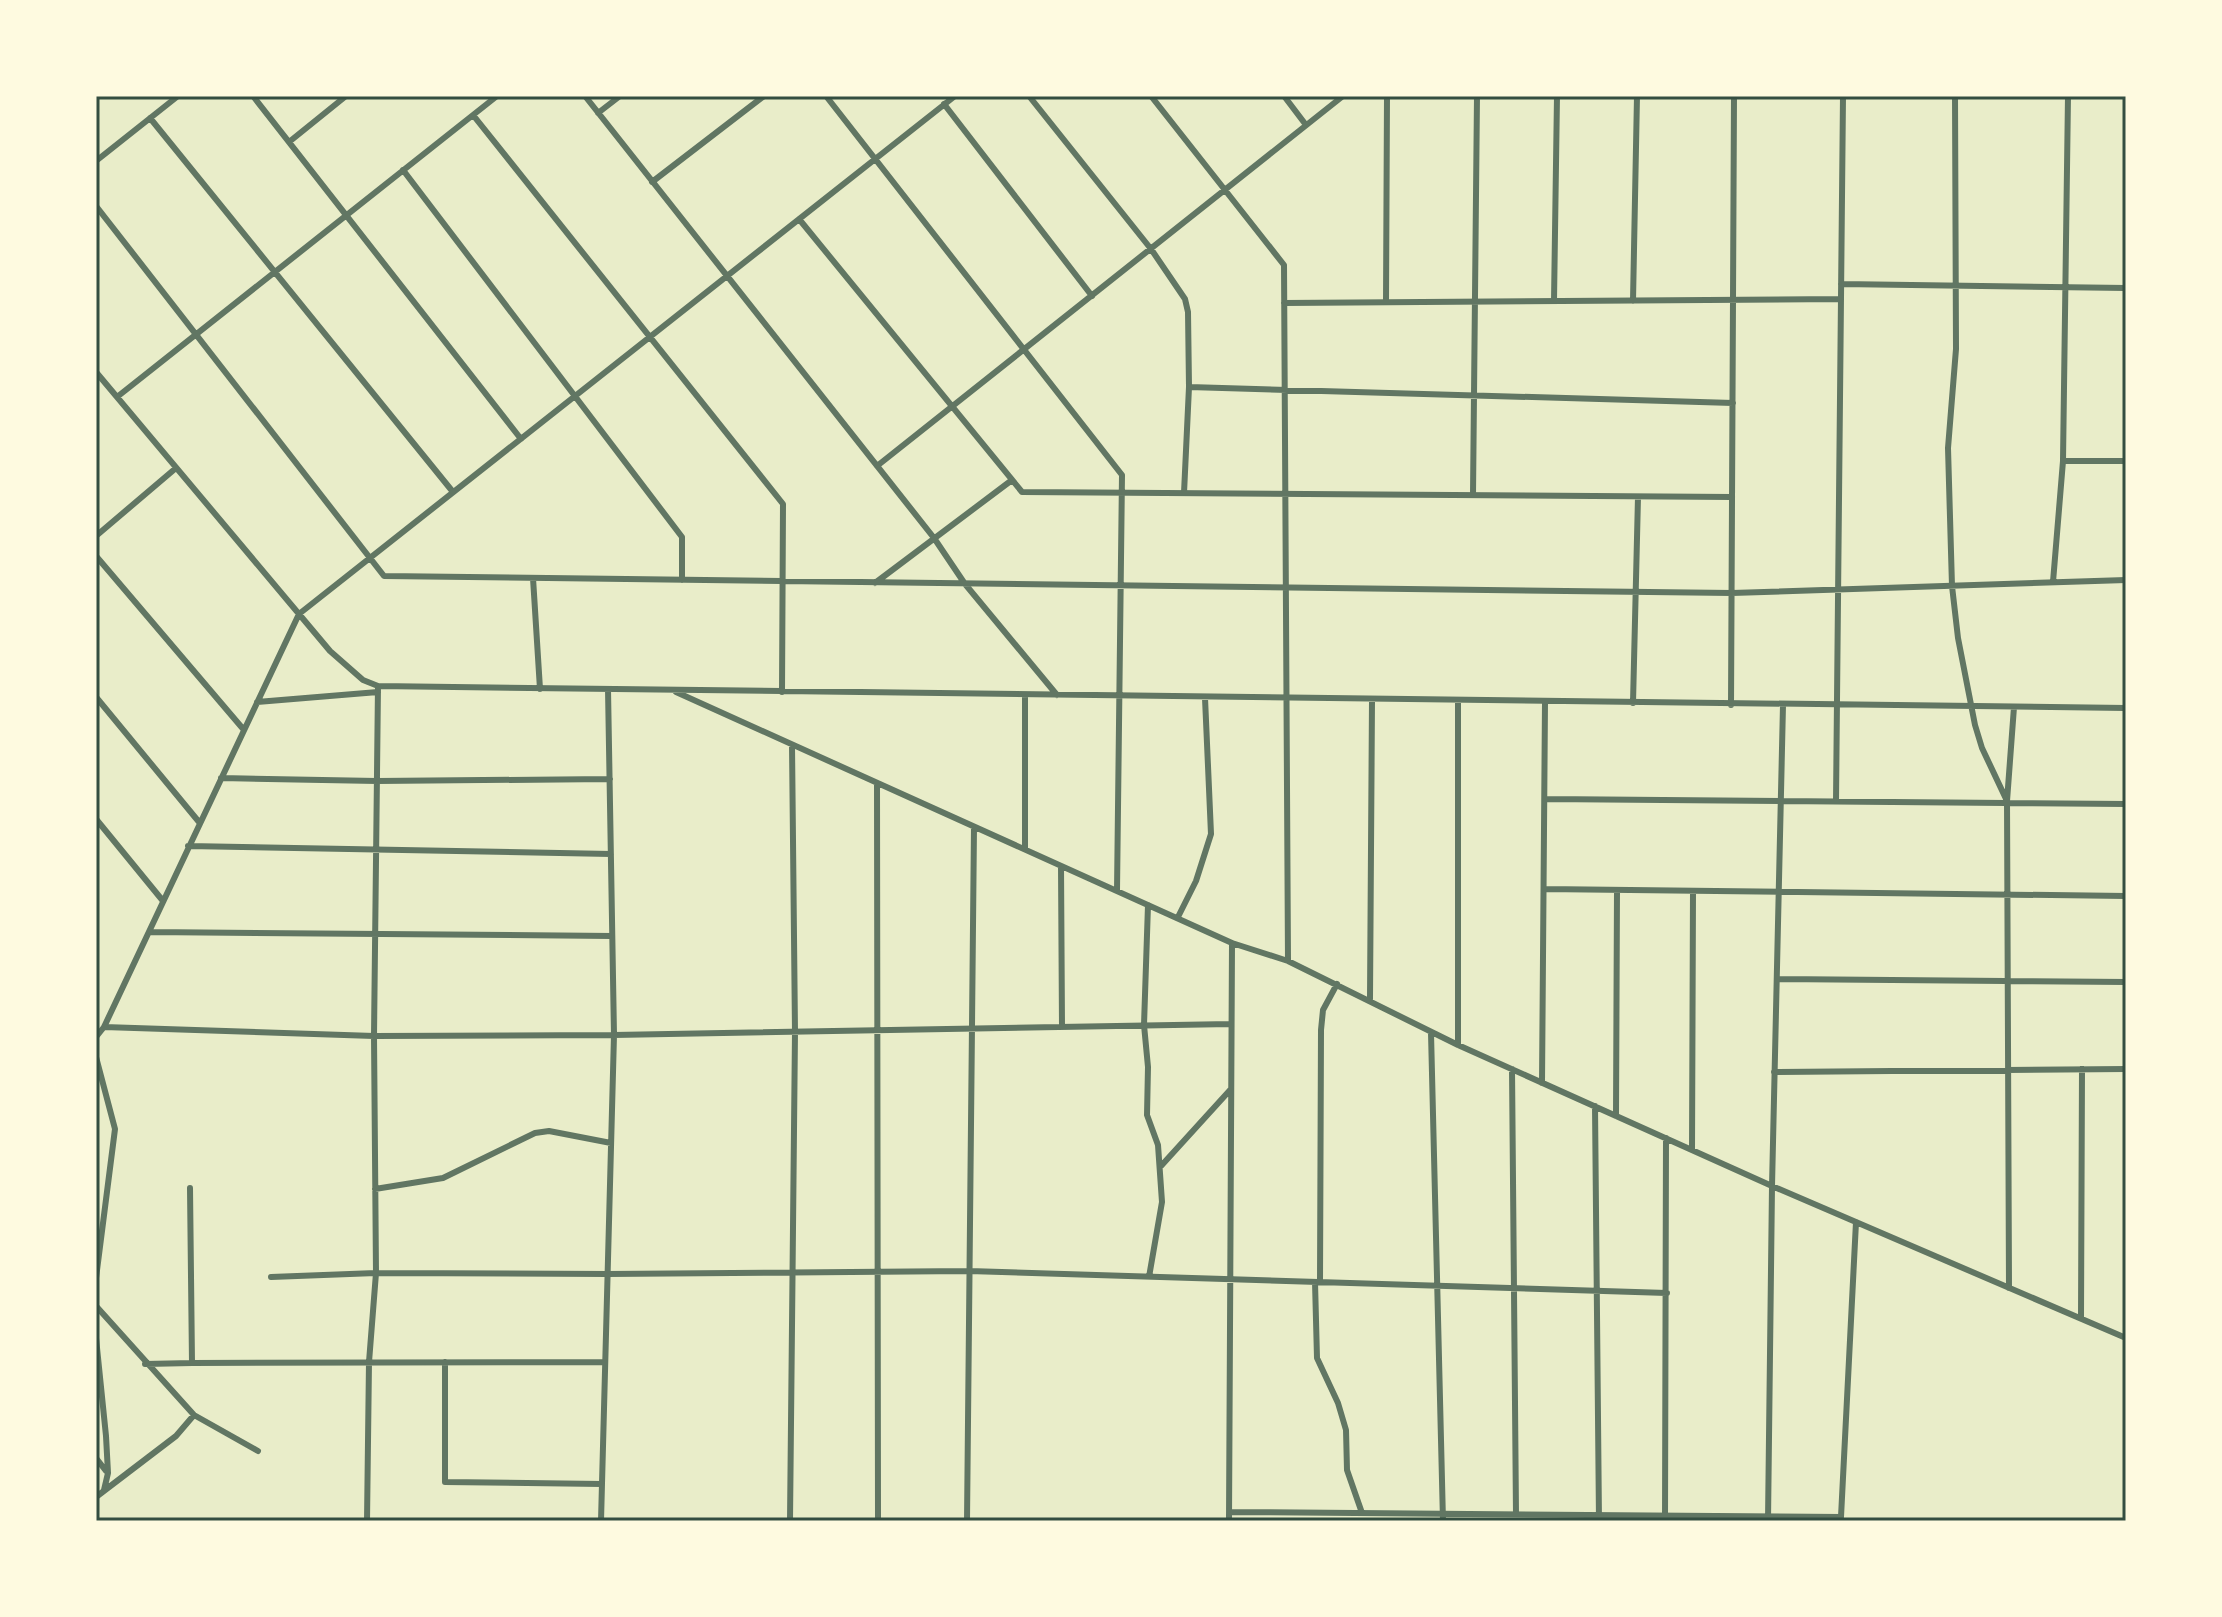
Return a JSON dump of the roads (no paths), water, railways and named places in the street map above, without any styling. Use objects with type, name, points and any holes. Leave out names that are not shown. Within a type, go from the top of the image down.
[{"type":"street","points":[[96,161],[178,96]]},
{"type":"street","points":[[253,96],[521,439]]},
{"type":"street","points":[[289,142],[346,96]]},
{"type":"street","points":[[117,397],[497,96]]},
{"type":"street","points":[[585,96],[934,538],[965,584],[1057,695]]},
{"type":"street","points":[[598,113],[620,96]]},
{"type":"street","points":[[652,182],[764,96]]},
{"type":"street","points":[[826,96],[1122,475],[1117,891]]},
{"type":"street","points":[[96,1037],[104,1027],[299,614],[955,96]]},
{"type":"street","points":[[1029,96],[1151,249],[1187,305],[1189,387],[1184,493]]},
{"type":"street","points":[[1151,96],[1284,265],[1288,961]]},
{"type":"street","points":[[1284,96],[1306,125]]},
{"type":"street","points":[[877,466],[1343,96]]},
{"type":"street","points":[[1386,302],[1387,96]]},
{"type":"street","points":[[1473,495],[1477,96]]},
{"type":"street","points":[[1554,301],[1557,96]]},
{"type":"street","points":[[1633,301],[1637,96]]},
{"type":"street","points":[[1731,705],[1734,96]]},
{"type":"street","points":[[1836,801],[1843,96]]},
{"type":"street","points":[[1955,96],[1956,349],[1948,448],[1952,586],[1971,707],[1982,748],[2007,801]]},
{"type":"street","points":[[2053,582],[2063,461],[2068,96]]},
{"type":"street","points":[[944,104],[1092,296]]},
{"type":"street","points":[[473,115],[783,504],[782,692]]},
{"type":"street","points":[[150,118],[453,492]]},
{"type":"street","points":[[403,170],[682,537],[682,580]]},
{"type":"street","points":[[96,206],[384,576],[1732,593],[2126,580]]},
{"type":"street","points":[[799,219],[1022,492],[1732,497]]},
{"type":"street","points":[[1841,284],[2126,288]]},
{"type":"street","points":[[1284,303],[1841,299]]},
{"type":"street","points":[[96,372],[330,651],[378,689]]},
{"type":"street","points":[[1189,387],[1733,403]]},
{"type":"street","points":[[2063,461],[2126,461]]},
{"type":"street","points":[[96,536],[176,468]]},
{"type":"street","points":[[875,583],[1012,480]]},
{"type":"street","points":[[1633,703],[1638,497]]},
{"type":"street","points":[[96,556],[244,730]]},
{"type":"street","points":[[533,578],[540,689]]},
{"type":"street","points":[[367,1521],[369,1362],[376,1273],[374,1036],[378,689]]},
{"type":"street","points":[[257,702],[378,689],[608,689],[2126,708]]},
{"type":"street","points":[[601,1521],[614,1035],[608,689]]},
{"type":"street","points":[[673,691],[1232,943],[1288,961],[1370,999],[1431,1033],[1772,1186],[2126,1338]]},
{"type":"street","points":[[1025,695],[1025,849]]},
{"type":"street","points":[[96,697],[199,822]]},
{"type":"street","points":[[1178,917],[1196,881],[1211,834],[1205,698]]},
{"type":"street","points":[[1370,999],[1372,700]]},
{"type":"street","points":[[1458,701],[1458,1045]]},
{"type":"street","points":[[1542,1083],[1545,702]]},
{"type":"street","points":[[1768,1519],[1783,705]]},
{"type":"street","points":[[2009,1288],[2007,801],[2014,707]]},
{"type":"street","points":[[790,1521],[795,1032],[792,744]]},
{"type":"street","points":[[221,778],[377,781],[610,779]]},
{"type":"street","points":[[877,783],[878,1521]]},
{"type":"street","points":[[1546,799],[2126,804]]},
{"type":"street","points":[[96,819],[163,901]]},
{"type":"street","points":[[967,1521],[974,827]]},
{"type":"street","points":[[188,846],[611,854]]},
{"type":"street","points":[[1061,866],[1062,1027]]},
{"type":"street","points":[[1544,889],[2126,896]]},
{"type":"street","points":[[1616,1116],[1617,890]]},
{"type":"street","points":[[1692,1150],[1693,891]]},
{"type":"street","points":[[1148,905],[1144,1025],[1148,1067],[1147,1115],[1158,1145],[1162,1202],[1149,1277]]},
{"type":"street","points":[[149,932],[612,936]]},
{"type":"street","points":[[1229,1521],[1232,943]]},
{"type":"street","points":[[1777,979],[2126,982]]},
{"type":"street","points":[[1337,984],[1323,1010],[1321,1030],[1317,1358],[1338,1403],[1346,1430],[1347,1470],[1362,1513]]},
{"type":"street","points":[[104,1027],[374,1036],[1231,1024]]},
{"type":"street","points":[[1431,1033],[1442,1517]]},
{"type":"street","points":[[96,1057],[115,1129],[96,1278]]},
{"type":"street","points":[[1512,1069],[1516,1514]]},
{"type":"street","points":[[2081,1318],[2082,1069]]},
{"type":"street","points":[[1774,1072],[2126,1069]]},
{"type":"street","points":[[1161,1166],[1231,1089]]},
{"type":"street","points":[[1595,1106],[1599,1518]]},
{"type":"street","points":[[375,1189],[443,1178],[535,1133],[549,1131],[611,1143]]},
{"type":"street","points":[[1666,1138],[1666,1518]]},
{"type":"street","points":[[190,1188],[192,1363]]},
{"type":"street","points":[[1229,1512],[1442,1517],[1516,1514],[1599,1518],[1841,1517],[1856,1222]]},
{"type":"street","points":[[271,1277],[376,1273],[969,1271],[1667,1293]]},
{"type":"street","points":[[96,1306],[194,1415],[258,1451]]},
{"type":"street","points":[[96,1338],[108,1473],[104,1490]]},
{"type":"street","points":[[445,1362],[445,1482],[602,1484]]},
{"type":"street","points":[[145,1364],[605,1362]]},
{"type":"street","points":[[96,1497],[176,1436],[194,1415]]},
{"type":"street","points":[[96,1458],[108,1473]]},
{"type":"street","points":[[1283,1521],[1287,1512]]}]
